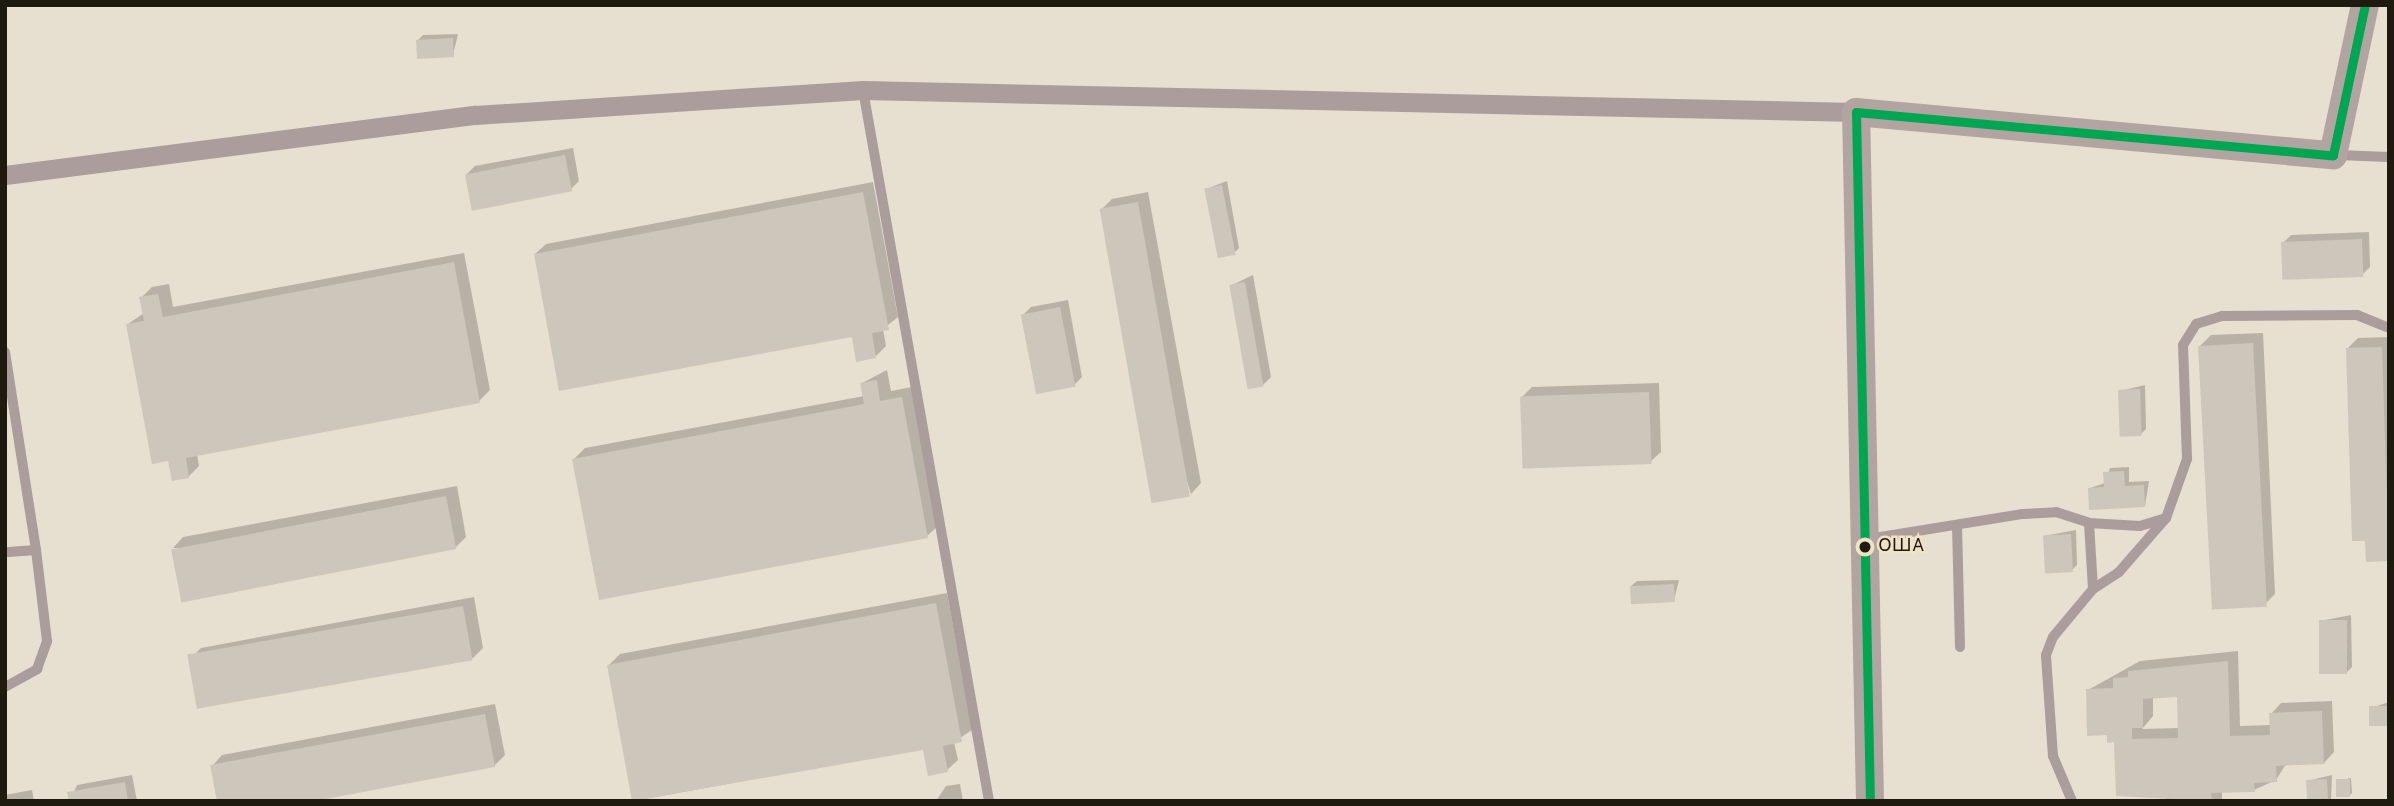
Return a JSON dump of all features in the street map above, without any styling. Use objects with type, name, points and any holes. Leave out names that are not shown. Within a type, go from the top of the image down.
[{"type":"street","points":[[5,175],[475,115],[863,90],[1856,112],[2333,155],[2365,5]]},
{"type":"street","points":[[1856,112],[1868,539],[1870,801]]},
{"type":"lane","points":[[863,90],[989,801]]},
{"type":"lane","points":[[2333,155],[2389,157]]},
{"type":"lane","points":[[2072,801],[2053,756],[2046,655],[2053,637],[2093,589],[2119,572],[2166,518],[2187,459],[2183,345],[2196,324],[2223,316],[2357,315],[2389,328]]},
{"type":"lane","points":[[5,352],[36,550],[47,641],[37,669],[5,687]]},
{"type":"lane","points":[[1868,539],[2056,512],[2089,523],[2140,526],[2166,518]]},
{"type":"lane","points":[[2089,523],[2093,589]]},
{"type":"lane","points":[[1957,525],[1960,647]]},
{"type":"lane","points":[[5,552],[36,550]]},
{"type":"building","points":[[453,38],[454,57],[417,59],[416,40]]},
{"type":"building","points":[[565,155],[572,191],[472,211],[465,174]]},
{"type":"building","points":[[1222,185],[1236,255],[1218,258],[1204,188]]},
{"type":"building","points":[[863,192],[889,330],[872,333],[876,358],[856,362],[852,337],[559,391],[534,254]]},
{"type":"building","points":[[1138,202],[1190,496],[1152,503],[1100,209]]},
{"type":"building","points":[[2362,239],[2363,277],[2282,280],[2281,242]]},
{"type":"building","points":[[454,262],[480,403],[186,458],[189,478],[172,481],[168,461],[152,464],[126,324],[144,321],[139,297],[158,294],[163,317]]},
{"type":"building","points":[[1245,282],[1263,386],[1248,389],[1229,285]]},
{"type":"building","points":[[1060,307],[1075,387],[1036,394],[1021,315]]},
{"type":"building","points":[[2253,343],[2267,607],[2212,610],[2198,346]]},
{"type":"building","points":[[2382,347],[2389,561],[2366,562],[2365,541],[2352,541],[2346,348]]},
{"type":"building","points":[[877,380],[880,401],[902,397],[928,538],[599,600],[572,459],[864,404],[860,383]]},
{"type":"building","points":[[2140,389],[2142,436],[2120,437],[2118,390]]},
{"type":"building","points":[[1649,392],[1652,464],[1523,468],[1520,397]]},
{"type":"building","points":[[2124,471],[2125,486],[2144,485],[2145,507],[2089,510],[2088,488],[2104,487],[2103,472]]},
{"type":"building","points":[[446,496],[456,549],[181,602],[171,549]]},
{"type":"building","points":[[2071,534],[2073,572],[2045,573],[2043,535]]},
{"type":"building","points":[[1674,584],[1675,602],[1631,604],[1630,586]]},
{"type":"building","points":[[936,603],[962,742],[943,746],[948,772],[928,776],[923,750],[632,801],[607,665]]},
{"type":"building","points":[[463,606],[473,660],[197,709],[187,655]]},
{"type":"building","points":[[2319,620],[2347,620],[2347,674],[2319,674]]},
{"type":"building","points":[[2228,661],[2230,736],[2270,735],[2269,713],[2322,711],[2324,764],[2276,766],[2277,782],[2254,783],[2255,792],[2211,793],[2212,801],[2116,796],[2114,742],[2107,743],[2107,735],[2087,736],[2086,689],[2113,688],[2113,678],[2128,677],[2128,671]],"holes":[[[2177,697],[2178,738],[2132,739],[2132,728],[2143,728],[2143,699]]]},
{"type":"building","points":[[2369,706],[2389,706],[2389,726],[2369,726]]},
{"type":"building","points":[[485,714],[495,767],[315,801],[217,801],[210,765]]},
{"type":"building","points":[[2327,779],[2328,801],[2307,801],[2306,780]]},
{"type":"building","points":[[2336,779],[2350,779],[2350,797],[2336,797]]},
{"type":"building","points":[[125,782],[128,801],[69,801],[67,792]]},
{"type":"transit line","points":[[1856,112],[2333,155],[2365,5]]},
{"type":"transit line","points":[[1856,112],[1870,801]]},
{"type":"place","name":"ОША","points":[[1865,547]]}]
